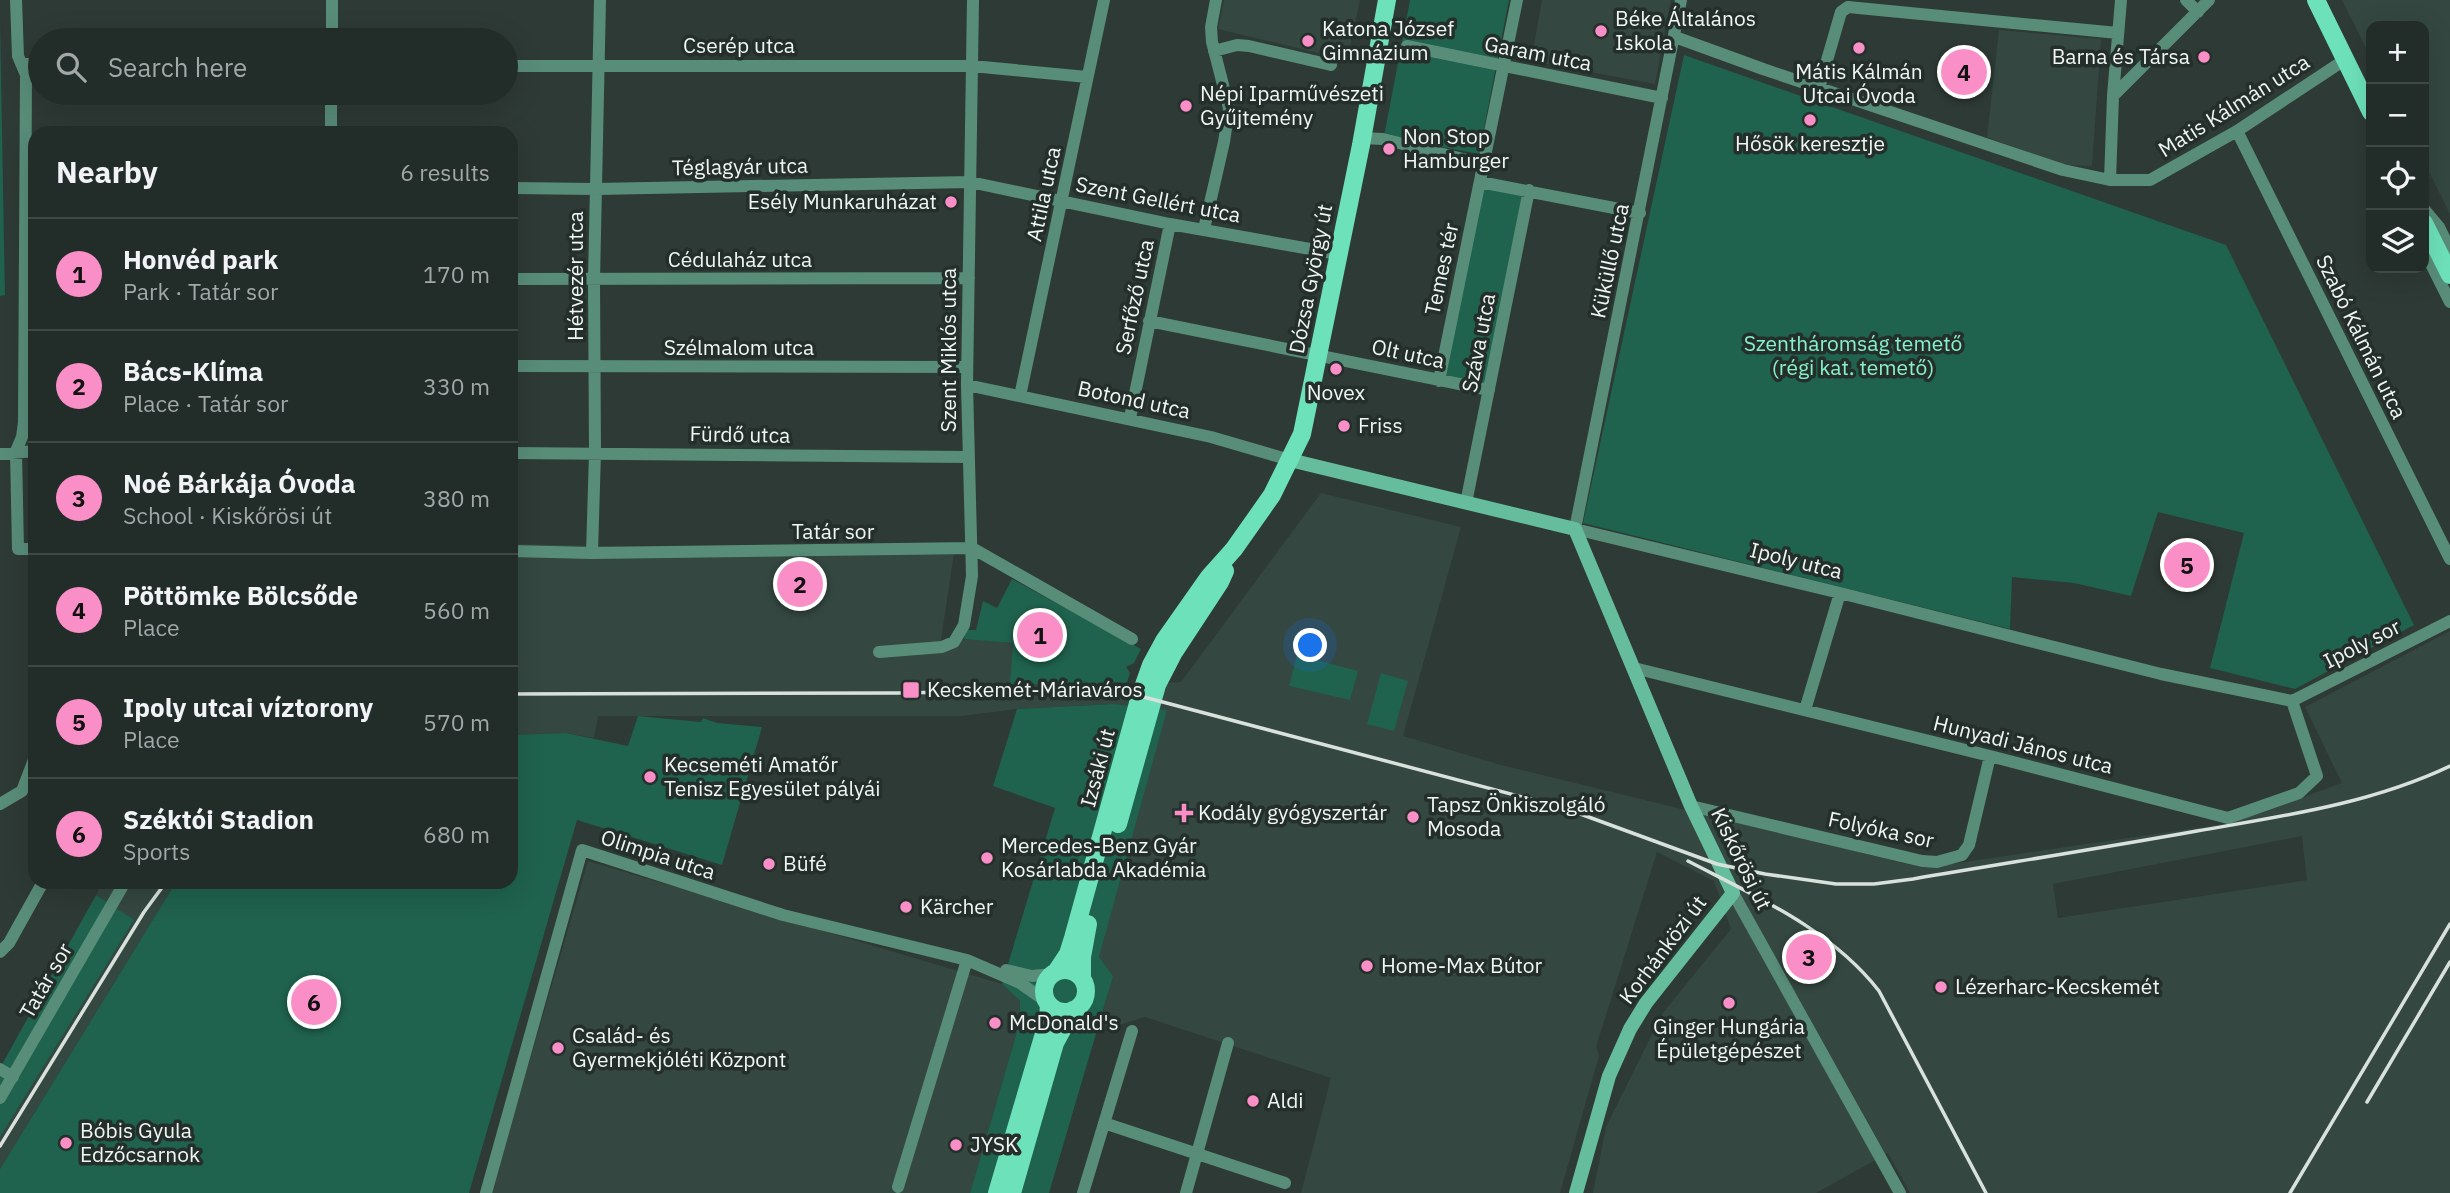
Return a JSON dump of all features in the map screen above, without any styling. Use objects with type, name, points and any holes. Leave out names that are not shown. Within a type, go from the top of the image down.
[{"type":"main road","name":"Dózsa György út","points":[[1162,659],[1209,577],[1234,549],[1272,495],[1302,434],[1387,0]]},
{"type":"main road","points":[[2316,0],[2366,101]]},
{"type":"main road","points":[[2429,233],[2450,275]]},
{"type":"main road","name":"Izsáki út","points":[[1054,973],[1068,954],[1140,696],[1162,659]]},
{"type":"main road","name":"Izsáki út","points":[[1082,979],[1085,934],[1139,754],[1162,659]]},
{"type":"main road","points":[[997,1193],[1048,1020],[1045,985],[1054,973],[1070,971],[1082,979],[1086,991],[1084,999],[1073,1010],[1055,1043],[1012,1193]]},
{"type":"main road","points":[[1048,1004],[1062,1012],[1073,1010]]},
{"type":"street","points":[[16,0],[18,56],[26,75],[28,126]]},
{"type":"street","points":[[331,28],[332,0]]},
{"type":"street","name":"Hétvezér utca","points":[[592,553],[600,0]]},
{"type":"street","name":"Szent Miklós utca","points":[[879,652],[950,645],[964,625],[972,576],[967,367],[973,0]]},
{"type":"street","name":"Attila utca","points":[[1020,396],[1104,0]]},
{"type":"street","points":[[1203,229],[1230,108],[1214,51],[1211,27],[1216,0]]},
{"type":"street","name":"Temes tér","points":[[1438,381],[1517,0]]},
{"type":"street","name":"Küküllő utca","points":[[1575,529],[1681,0]]},
{"type":"street","points":[[2110,180],[2113,96],[2121,0]]},
{"type":"street","points":[[2186,0],[2198,12]]},
{"type":"street","points":[[2113,96],[2209,0]]},
{"type":"street","points":[[1819,88],[1841,12],[1848,7],[2118,33]]},
{"type":"street","name":"Matis Kálmán utca","points":[[1675,37],[2063,170],[2110,180],[2150,180],[2237,131],[2346,59]]},
{"type":"street","points":[[1214,51],[1237,45],[1249,46],[1331,65]]},
{"type":"street","name":"Garam utca","points":[[1407,46],[1662,98]]},
{"type":"street","points":[[23,64],[28,64]]},
{"type":"street","name":"Cserép utca","points":[[518,66],[972,66],[1087,77]]},
{"type":"street","points":[[331,105],[331,126]]},
{"type":"street","name":"Szabó Kálmán utca","points":[[2237,131],[2450,559]]},
{"type":"street","points":[[1362,138],[1383,139],[1483,164]]},
{"type":"street","name":"Szent Gellért utca","points":[[970,182],[1170,224],[1338,254]]},
{"type":"street","name":"Téglagyár utca","points":[[518,188],[970,182]]},
{"type":"street","points":[[1480,182],[1640,213]]},
{"type":"street","name":"Száva utca","points":[[1466,503],[1529,190]]},
{"type":"street","points":[[2425,210],[2439,227],[2450,250]]},
{"type":"street","name":"Serfőző utca","points":[[1130,418],[1170,224]]},
{"type":"street","points":[[2429,260],[2450,302]]},
{"type":"street","name":"Cédulaház utca","points":[[518,279],[969,278]]},
{"type":"street","name":"Olt utca","points":[[1149,321],[1489,390]]},
{"type":"street","name":"Szélmalom utca","points":[[518,366],[967,367]]},
{"type":"street","points":[[28,381],[22,437],[16,451],[18,549],[28,549]]},
{"type":"street","name":"Botond utca","points":[[967,385],[1212,437],[1290,460]]},
{"type":"street","points":[[0,454],[28,451]]},
{"type":"street","name":"Fürdő utca","points":[[518,453],[968,457]]},
{"type":"street","name":"Ipoly utca","points":[[1290,460],[2161,674],[2292,701]]},
{"type":"street","name":"Kiskőrösi út","points":[[1575,529],[1691,806],[1732,893],[1900,1193]]},
{"type":"street","points":[[972,548],[1132,639]]},
{"type":"street","name":"Tatár sor","points":[[518,551],[592,553],[972,548]]},
{"type":"street","points":[[1805,710],[1840,593]]},
{"type":"street","name":"Ipoly sor","points":[[2292,701],[2450,621]]},
{"type":"street","name":"Hunyadi János utca","points":[[1634,668],[2228,818],[2299,793],[2317,776],[2292,701]]},
{"type":"street","name":"Folyóka sor","points":[[1691,806],[1922,861],[1937,862],[1962,855],[1969,845],[1990,756]]},
{"type":"street","points":[[0,804],[22,791],[28,775]]},
{"type":"street","name":"Olimpia utca","points":[[486,1193],[582,850],[783,915],[967,960],[1020,983],[1048,1004]]},
{"type":"street","points":[[0,952],[9,943],[39,889]]},
{"type":"street","name":"Tatár sor","points":[[0,1098],[121,889]]},
{"type":"street","name":"Korhánközi út","points":[[1576,1193],[1609,1076],[1630,1028],[1646,1003],[1732,893]]},
{"type":"street","points":[[898,1187],[967,960]]},
{"type":"street","name":"Olimpia utca","points":[[985,967],[1032,976],[1054,973]]},
{"type":"street","points":[[1083,1193],[1132,1031]]},
{"type":"street","points":[[1186,1193],[1228,1043]]},
{"type":"street","points":[[0,1069],[13,1077]]},
{"type":"street","points":[[1104,1123],[1285,1183]]},
{"type":"shaded area","name":"Katona József Gimnázium","points":[[1224,0],[1360,0],[1347,60],[1218,29]]},
{"type":"shaded area","name":"Béke Általános Iskola","points":[[1542,0],[1671,0],[1655,84],[1531,61]]},
{"type":"shaded area","points":[[2342,0],[2450,0],[2450,214],[2429,172],[2429,21],[2366,21],[2366,48]]},
{"type":"shaded area","points":[[1999,30],[2101,39],[2092,166],[2063,165],[1987,137]]},
{"type":"shaded area","points":[[1321,493],[1461,527],[1403,736],[1501,765],[1924,868],[2230,823],[2342,783],[2305,707],[2450,631],[2450,1193],[1910,1193],[1888,1153],[1816,1193],[1593,1193],[1606,1127],[1662,1014],[1731,929],[1714,881],[1657,852],[1596,1047],[1599,1056],[1560,1193],[1301,1193],[1331,1078],[1145,1017],[1098,1032],[1112,976],[1099,957],[1114,898],[1113,704],[1017,709],[961,716],[598,716],[594,738],[566,733],[518,735],[518,544],[954,553],[941,640],[972,639],[1013,643],[1011,684],[1126,686],[1181,682]],"holes":[[[2302,836],[2307,880],[2058,918],[2053,884]]]},
{"type":"shaded area","points":[[588,861],[1002,984],[1020,1001],[1020,1021],[970,1193],[491,1193]]},
{"type":"shaded area","points":[[99,889],[172,889],[0,1169],[0,1137],[133,921],[96,895]]},
{"type":"green space","points":[[1410,0],[1509,0],[1479,154],[1384,136]]},
{"type":"green space","points":[[0,21],[5,295],[0,296]]},
{"type":"green space","name":"Szentháromság temető (régi kat. temető)","points":[[1684,55],[2226,245],[2414,625],[2295,689],[2210,668],[2244,533],[2158,512],[2131,596],[2074,583],[2012,577],[2010,629],[1583,523]]},
{"type":"green space","points":[[1483,186],[1523,194],[1485,384],[1446,376]]},
{"type":"green space","points":[[1012,579],[1141,649],[1134,663],[1126,667],[1130,673],[1126,686],[1010,684],[1013,643],[964,639],[966,630],[976,630],[983,601],[997,608]]},
{"type":"green space","points":[[1297,655],[1358,671],[1350,700],[1289,686]]},
{"type":"green space","points":[[1381,673],[1408,681],[1394,731],[1367,724]]},
{"type":"green space","points":[[1113,704],[1167,710],[1099,957],[1113,976],[1049,1193],[970,1193],[1020,1021],[1020,1001],[1002,984],[1055,808],[993,786],[1017,709]]},
{"type":"green space","points":[[638,716],[701,722],[703,718],[717,723],[762,727],[722,865],[577,820],[469,1193],[0,1193],[0,1169],[172,889],[518,889],[518,735],[566,733],[628,746]]},
{"type":"green space","points":[[96,895],[134,920],[0,1137],[0,1068]]},
{"type":"railway","points":[[518,694],[1054,690],[1140,696],[1564,808],[1717,864],[1836,884],[1874,884],[1913,879],[2294,814],[2389,790],[2450,766]]},
{"type":"railway","points":[[1688,861],[1791,916],[1838,949],[1860,969],[1879,991],[1986,1193]]},
{"type":"railway","points":[[0,1146],[161,889]]},
{"type":"railway","points":[[2290,1193],[2450,924]]},
{"type":"railway","points":[[2367,1102],[2450,962]]},
{"type":"place","name":"Béke Általános Iskola","points":[[1601,31]]},
{"type":"place","name":"Katona József Gimnázium","points":[[1308,41]]},
{"type":"place","name":"Mátis Kálmán Utcai Óvoda","points":[[1859,48]]},
{"type":"place","name":"Barna és Társa","points":[[2204,57]]},
{"type":"place","name":"Pöttömke Bölcsőde","points":[[1964,72]]},
{"type":"place","name":"Népi Iparművészeti Gyűjtemény","points":[[1186,106]]},
{"type":"place","name":"Hősök keresztje","points":[[1810,120]]},
{"type":"place","name":"Non Stop Hamburger","points":[[1389,149]]},
{"type":"place","name":"Esély Munkaruházat","points":[[951,202]]},
{"type":"place","name":"Novex","points":[[1336,369]]},
{"type":"place","name":"Friss","points":[[1344,426]]},
{"type":"place","name":"Ipoly utcai víztorony","points":[[2187,565]]},
{"type":"place","name":"Bács-Klíma","points":[[800,584]]},
{"type":"place","name":"Honvéd park","points":[[1040,635]]},
{"type":"place","name":"Kecskemét-Máriaváros","points":[[911,690]]},
{"type":"place","name":"Kecseméti Amatőr Tenisz Egyesület pályái","points":[[650,777]]},
{"type":"place","name":"Kodály gyógyszertár","points":[[1184,813]]},
{"type":"place","name":"Tapsz Önkiszolgáló Mosoda","points":[[1413,817]]},
{"type":"place","name":"Mercedes-Benz Gyár Kosárlabda Akadémia","points":[[987,858]]},
{"type":"place","name":"Büfé","points":[[769,864]]},
{"type":"place","name":"Kärcher","points":[[906,907]]},
{"type":"place","name":"Noé Bárkája Óvoda","points":[[1809,957]]},
{"type":"place","name":"Home-Max Bútor","points":[[1367,966]]},
{"type":"place","name":"Lézerharc-Kecskemét","points":[[1941,987]]},
{"type":"place","name":"Széktói Stadion","points":[[314,1002]]},
{"type":"place","name":"Ginger Hungária Épületgépészet","points":[[1729,1003]]},
{"type":"place","name":"McDonald's","points":[[995,1023]]},
{"type":"place","name":"Család- és Gyermekjóléti Központ","points":[[558,1048]]},
{"type":"place","name":"Aldi","points":[[1253,1101]]},
{"type":"place","name":"Bóbis Gyula Edzőcsarnok","points":[[66,1143]]},
{"type":"place","name":"JYSK","points":[[956,1145]]}]
